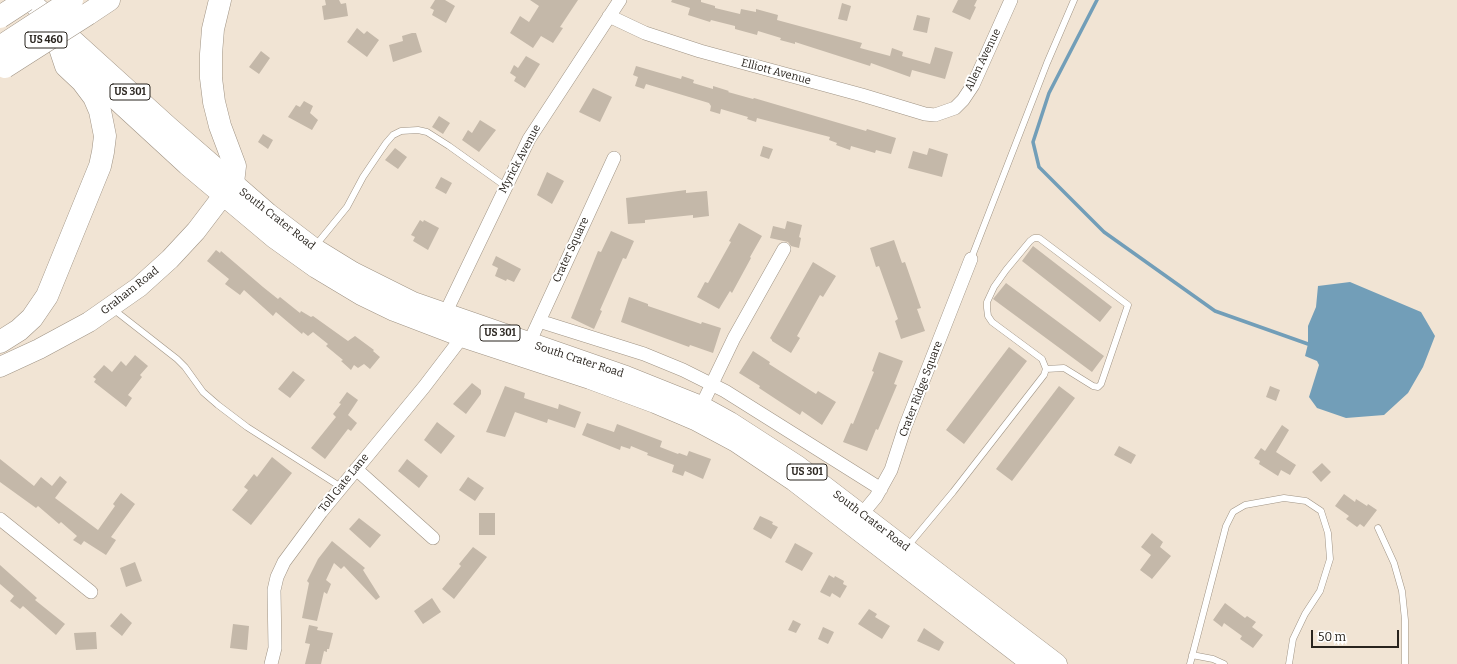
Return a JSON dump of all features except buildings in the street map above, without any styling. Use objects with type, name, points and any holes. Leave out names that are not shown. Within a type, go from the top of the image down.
[{"type":"highway","points":[[0,17],[28,0]]},
{"type":"highway","name":"US 460","points":[[2,61],[80,7],[109,0]]},
{"type":"highway","points":[[220,0],[213,29],[211,78],[214,102],[220,126],[235,166],[228,189]]},
{"type":"highway","points":[[0,342],[19,330],[32,318],[47,296],[100,166],[103,152],[105,136],[100,111],[94,97],[82,81],[66,66],[60,48]]},
{"type":"main road","name":"South Crater Road","points":[[4,0],[228,189],[268,213],[314,248],[441,321]]},
{"type":"main road","name":"South Crater Road","points":[[28,0],[228,189],[289,250],[316,268],[374,301],[467,330],[655,403],[698,413],[1058,664]]},
{"type":"main road","name":"Graham Road","points":[[0,366],[45,346],[112,308],[139,287],[170,259],[228,189]]},
{"type":"main road","name":"South Crater Road","points":[[467,330],[529,343],[626,376],[698,413],[768,444],[862,514],[902,554],[1032,664]]},
{"type":"street","name":"Myrick Avenue","points":[[441,321],[505,186],[541,119],[620,0]]},
{"type":"street","name":"Allen Avenue","points":[[946,112],[955,108],[963,100],[973,85],[1011,0]]},
{"type":"street","name":"Elliott Avenue","points":[[609,16],[645,33],[700,51],[862,95],[925,114],[936,115],[946,112]]},
{"type":"street","name":"Crater Square","points":[[529,343],[614,158]]},
{"type":"street","points":[[698,413],[734,338],[784,249]]},
{"type":"street","name":"Crater Ridge Square","points":[[862,514],[881,488],[893,464],[905,427],[971,259]]},
{"type":"street","points":[[539,321],[644,354],[712,384],[881,488]]},
{"type":"street","name":"Toll Gate Lane","points":[[270,664],[275,648],[274,601],[277,577],[284,562],[341,487],[424,387],[467,330]]},
{"type":"street","points":[[356,469],[434,538]]},
{"type":"street","points":[[0,519],[91,592]]},
{"type":"lane","points":[[971,259],[1047,63],[1074,0]]},
{"type":"lane","points":[[314,248],[347,207],[363,177],[386,143],[393,135],[401,130],[418,130],[427,132],[450,146],[505,186]]},
{"type":"lane","points":[[902,554],[954,492],[1044,375],[1046,369],[1042,359],[992,322],[988,316],[987,308],[987,302],[994,287],[1006,270],[1034,238],[1039,238],[1128,305],[1101,384],[1098,387],[1093,386],[1064,368],[1046,369]]},
{"type":"lane","points":[[112,308],[177,359],[185,367],[203,392],[218,405],[248,427],[341,487]]},
{"type":"lane","points":[[1190,664],[1226,526],[1233,512],[1245,505],[1284,498],[1306,501],[1321,511],[1328,533],[1330,559],[1320,591],[1305,614],[1293,640],[1289,664]]},
{"type":"lane","points":[[1378,528],[1394,563],[1402,591],[1405,620],[1405,664]]},
{"type":"lane","points":[[1192,655],[1213,659],[1224,664]]},
{"type":"water","points":[[1350,282],[1421,312],[1435,336],[1423,367],[1408,393],[1384,415],[1346,418],[1317,408],[1309,397],[1319,365],[1317,361],[1305,356],[1308,344],[1308,326],[1316,307],[1318,286]]},
{"type":"waterway","points":[[1097,0],[1049,93],[1033,142],[1039,167],[1104,232],[1215,311],[1308,344]]}]
